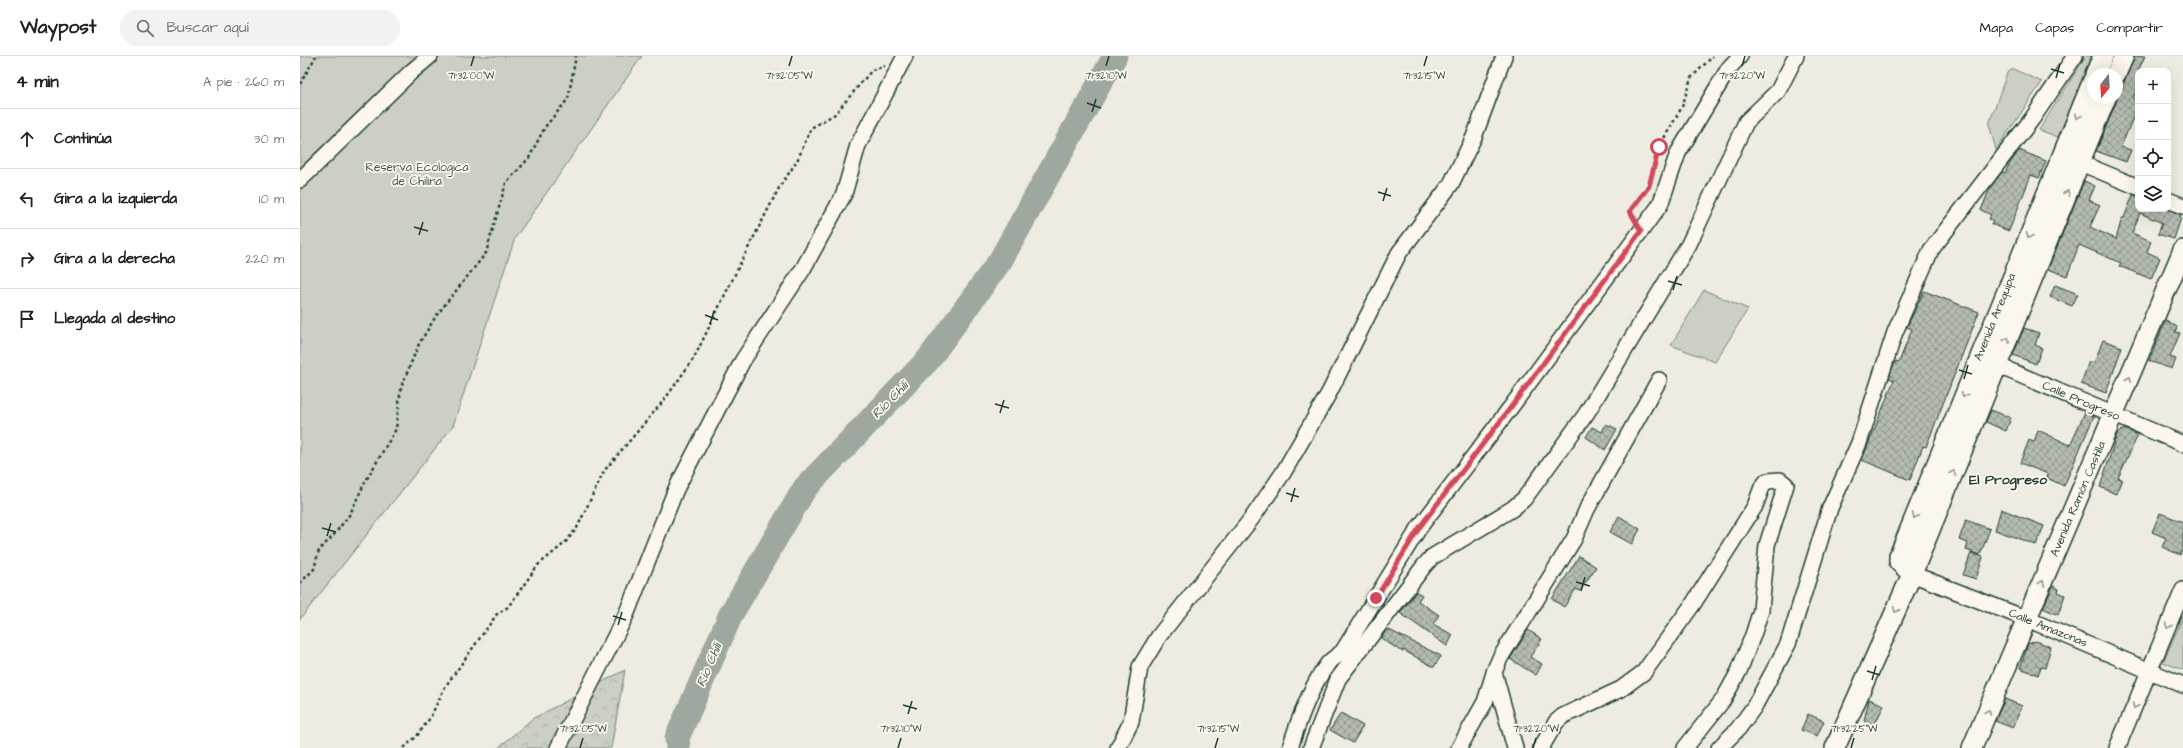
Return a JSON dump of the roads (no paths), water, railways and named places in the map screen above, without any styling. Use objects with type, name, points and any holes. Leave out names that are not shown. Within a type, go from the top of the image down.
[{"type":"main road","points":[[2098,68],[2103,56]]},
{"type":"main road","points":[[2119,68],[2124,56]]},
{"type":"main road","name":"Avenida Arequipa","points":[[1912,574],[1899,562],[1899,556],[2087,95]]},
{"type":"main road","name":"Avenida Arequipa","points":[[1835,748],[1912,574],[2104,104]]},
{"type":"main road","name":"Avenida Ramón Castilla","points":[[1972,748],[2183,250]]},
{"type":"street","points":[[300,180],[411,72],[430,56]]},
{"type":"street","points":[[1118,748],[1131,722],[1140,667],[1159,636],[1252,518],[1282,473],[1329,393],[1399,253],[1451,184],[1474,137],[1504,56]]},
{"type":"street","points":[[1290,748],[1318,680],[1328,663],[1343,651],[1419,528],[1660,206],[1678,153],[1729,68],[1740,56]]},
{"type":"street","points":[[1311,748],[1338,679],[1424,566],[1432,557],[1512,509],[1524,499],[1568,440],[1689,244],[1743,128],[1778,91],[1796,56]]},
{"type":"street","points":[[1718,748],[1738,729],[1754,707],[1788,644],[1830,508],[1859,443],[1895,332],[1931,250],[2032,119],[2075,56]]},
{"type":"street","points":[[558,748],[626,615],[676,489],[743,360],[803,269],[844,194],[858,145],[904,58]]},
{"type":"street","points":[[2062,156],[2135,186]]},
{"type":"street","points":[[2171,201],[2183,206]]},
{"type":"street","name":"Calle Progreso","points":[[1979,357],[2183,444]]},
{"type":"street","points":[[1459,748],[1485,702],[1500,658],[1574,539],[1587,509],[1659,380]]},
{"type":"street","points":[[1541,748],[1556,722],[1563,716],[1621,689],[1644,672],[1693,604],[1736,532],[1755,506],[1762,487],[1767,480],[1780,480],[1786,485],[1767,545],[1760,610],[1753,635],[1739,670],[1722,700],[1685,748]]},
{"type":"street","name":"Calle Amazonas","points":[[1912,574],[2027,619],[2150,670],[2183,686]]},
{"type":"street","points":[[2117,748],[2183,590]]},
{"type":"street","points":[[1494,672],[1515,748]]},
{"type":"waterway","name":"Río Chili","points":[[678,748],[677,738],[731,614],[805,488],[928,360],[1000,261],[1115,56]]},
{"type":"district","name":"El Progreso","points":[[2008,480]]},
{"type":"park label","name":"Reserva Ecologica de Chilina","points":[[417,174]]}]
